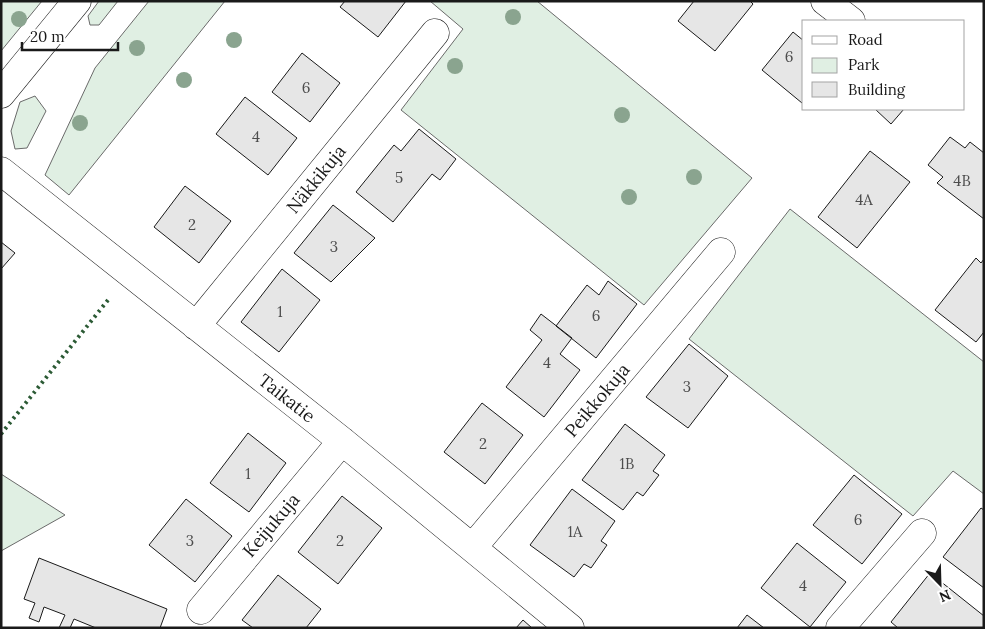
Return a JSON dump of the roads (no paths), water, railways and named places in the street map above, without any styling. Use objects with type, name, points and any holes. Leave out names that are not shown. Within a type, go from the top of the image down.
[{"type":"street","points":[[1,94],[77,1]]},
{"type":"street","points":[[826,1],[853,13]]},
{"type":"street","name":"Näkkikuja","points":[[196,326],[435,34]]},
{"type":"street","name":"Taikatie","points":[[1,171],[342,441],[570,628]]},
{"type":"street","name":"Peikkokuja","points":[[472,547],[721,252]]},
{"type":"street","name":"Keijukuja","points":[[201,610],[342,441]]},
{"type":"street","points":[[840,628],[922,533]]}]
